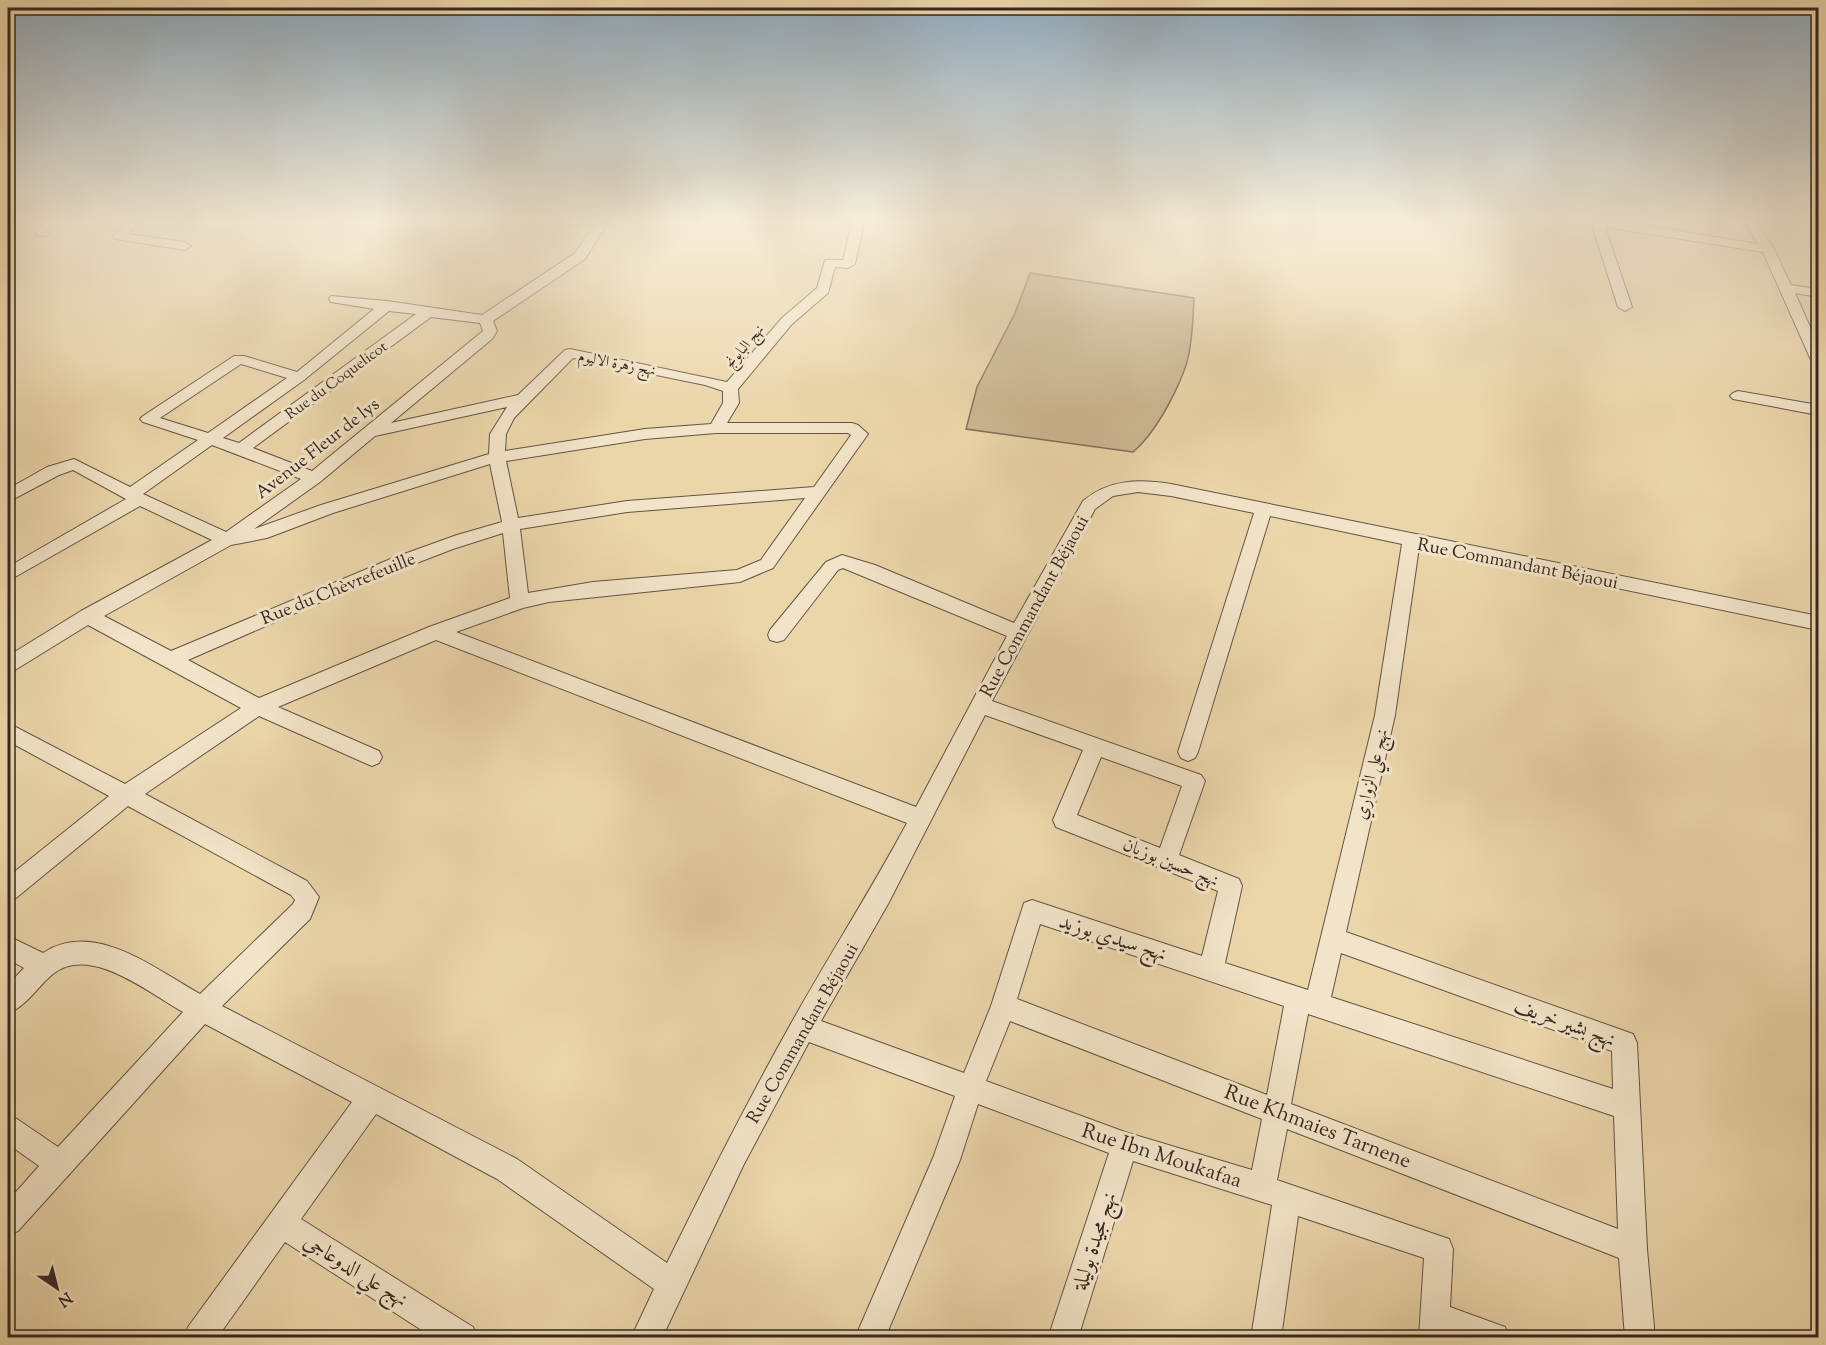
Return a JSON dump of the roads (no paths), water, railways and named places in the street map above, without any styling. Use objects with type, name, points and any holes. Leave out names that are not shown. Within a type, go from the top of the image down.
[{"type":"street","points":[[336,299],[485,320],[542,282]]},
{"type":"street","name":"نهج البابونج","points":[[730,388],[787,321],[822,290],[824,282]]},
{"type":"street","points":[[1617,282],[1625,307]]},
{"type":"street","points":[[1783,282],[1818,360]]},
{"type":"street","points":[[1786,288],[1818,293]]},
{"type":"street","points":[[8,575],[135,497],[299,377],[387,305]]},
{"type":"street","name":"Rue du Coquelicot","points":[[241,449],[430,311]]},
{"type":"street","name":"Avenue Fleur de lys","points":[[8,665],[88,616],[227,540],[314,478],[487,336],[490,331],[485,320]]},
{"type":"street","name":"نهج زهرة الاليوم","points":[[523,399],[570,353],[708,381],[730,388]]},
{"type":"street","points":[[299,377],[239,359],[148,419],[241,449],[314,478]]},
{"type":"street","points":[[716,428],[731,403],[730,388]]},
{"type":"street","points":[[1738,396],[1818,410]]},
{"type":"street","points":[[372,431],[523,399]]},
{"type":"street","points":[[520,602],[511,526],[497,457],[498,434],[507,416],[523,399]]},
{"type":"street","points":[[8,496],[69,464],[227,540],[261,534],[327,510],[497,457],[645,434],[716,428],[852,428],[860,434],[767,564],[755,571],[730,577],[549,595],[520,602],[436,632],[258,707],[126,795],[8,891]]},
{"type":"street","name":"Rue Commandant Béjaoui","points":[[646,1338],[734,1154],[803,1027],[880,897],[1018,633],[1089,505],[1107,491],[1142,485],[1264,507],[1411,541],[1818,623]]},
{"type":"street","name":"Rue du Chèvrefeuille","points":[[170,660],[261,618],[420,554],[511,526],[588,511],[819,492]]},
{"type":"street","points":[[1188,752],[1264,507]]},
{"type":"street","name":"نهج علي الزواري","points":[[1266,1338],[1278,1110],[1307,1002],[1331,938],[1385,715],[1411,541]]},
{"type":"street","points":[[777,635],[832,566],[842,561],[1018,633]]},
{"type":"street","points":[[88,616],[258,707],[372,757]]},
{"type":"street","points":[[436,632],[921,819]]},
{"type":"street","points":[[980,705],[1194,781],[1167,859]]},
{"type":"street","points":[[8,730],[299,888],[307,897],[302,911],[202,1009],[8,1221]]},
{"type":"street","name":"نهج حسين بوزيان","points":[[1095,746],[1064,820],[1231,886],[1212,969]]},
{"type":"street","name":"نهج سيدي بوزيد","points":[[870,1338],[946,1160],[970,1089],[1003,1006],[1032,910],[1627,1107]]},
{"type":"street","name":"نهج بشير خريف","points":[[1331,938],[1624,1043],[1633,1249],[1640,1338]]},
{"type":"street","points":[[8,947],[44,966]]},
{"type":"street","points":[[8,1001],[44,966],[59,956],[91,952],[113,959],[202,1009],[507,1169],[671,1283]]},
{"type":"street","name":"Rue Khmaies Tarnene","points":[[1003,1006],[1278,1110],[1633,1249]]},
{"type":"street","name":"Rue Ibn Moukafaa","points":[[803,1027],[1125,1145],[1439,1250],[1435,1327]]},
{"type":"street","points":[[200,1338],[280,1222],[372,1097]]},
{"type":"street","points":[[8,1128],[59,1164]]},
{"type":"street","name":"نهج مجيدة بوليلة","points":[[1063,1338],[1125,1145]]},
{"type":"street","name":"نهج علي الدوعاجي","points":[[280,1222],[462,1338]]},
{"type":"street","points":[[1435,1327],[1494,1338]]}]
